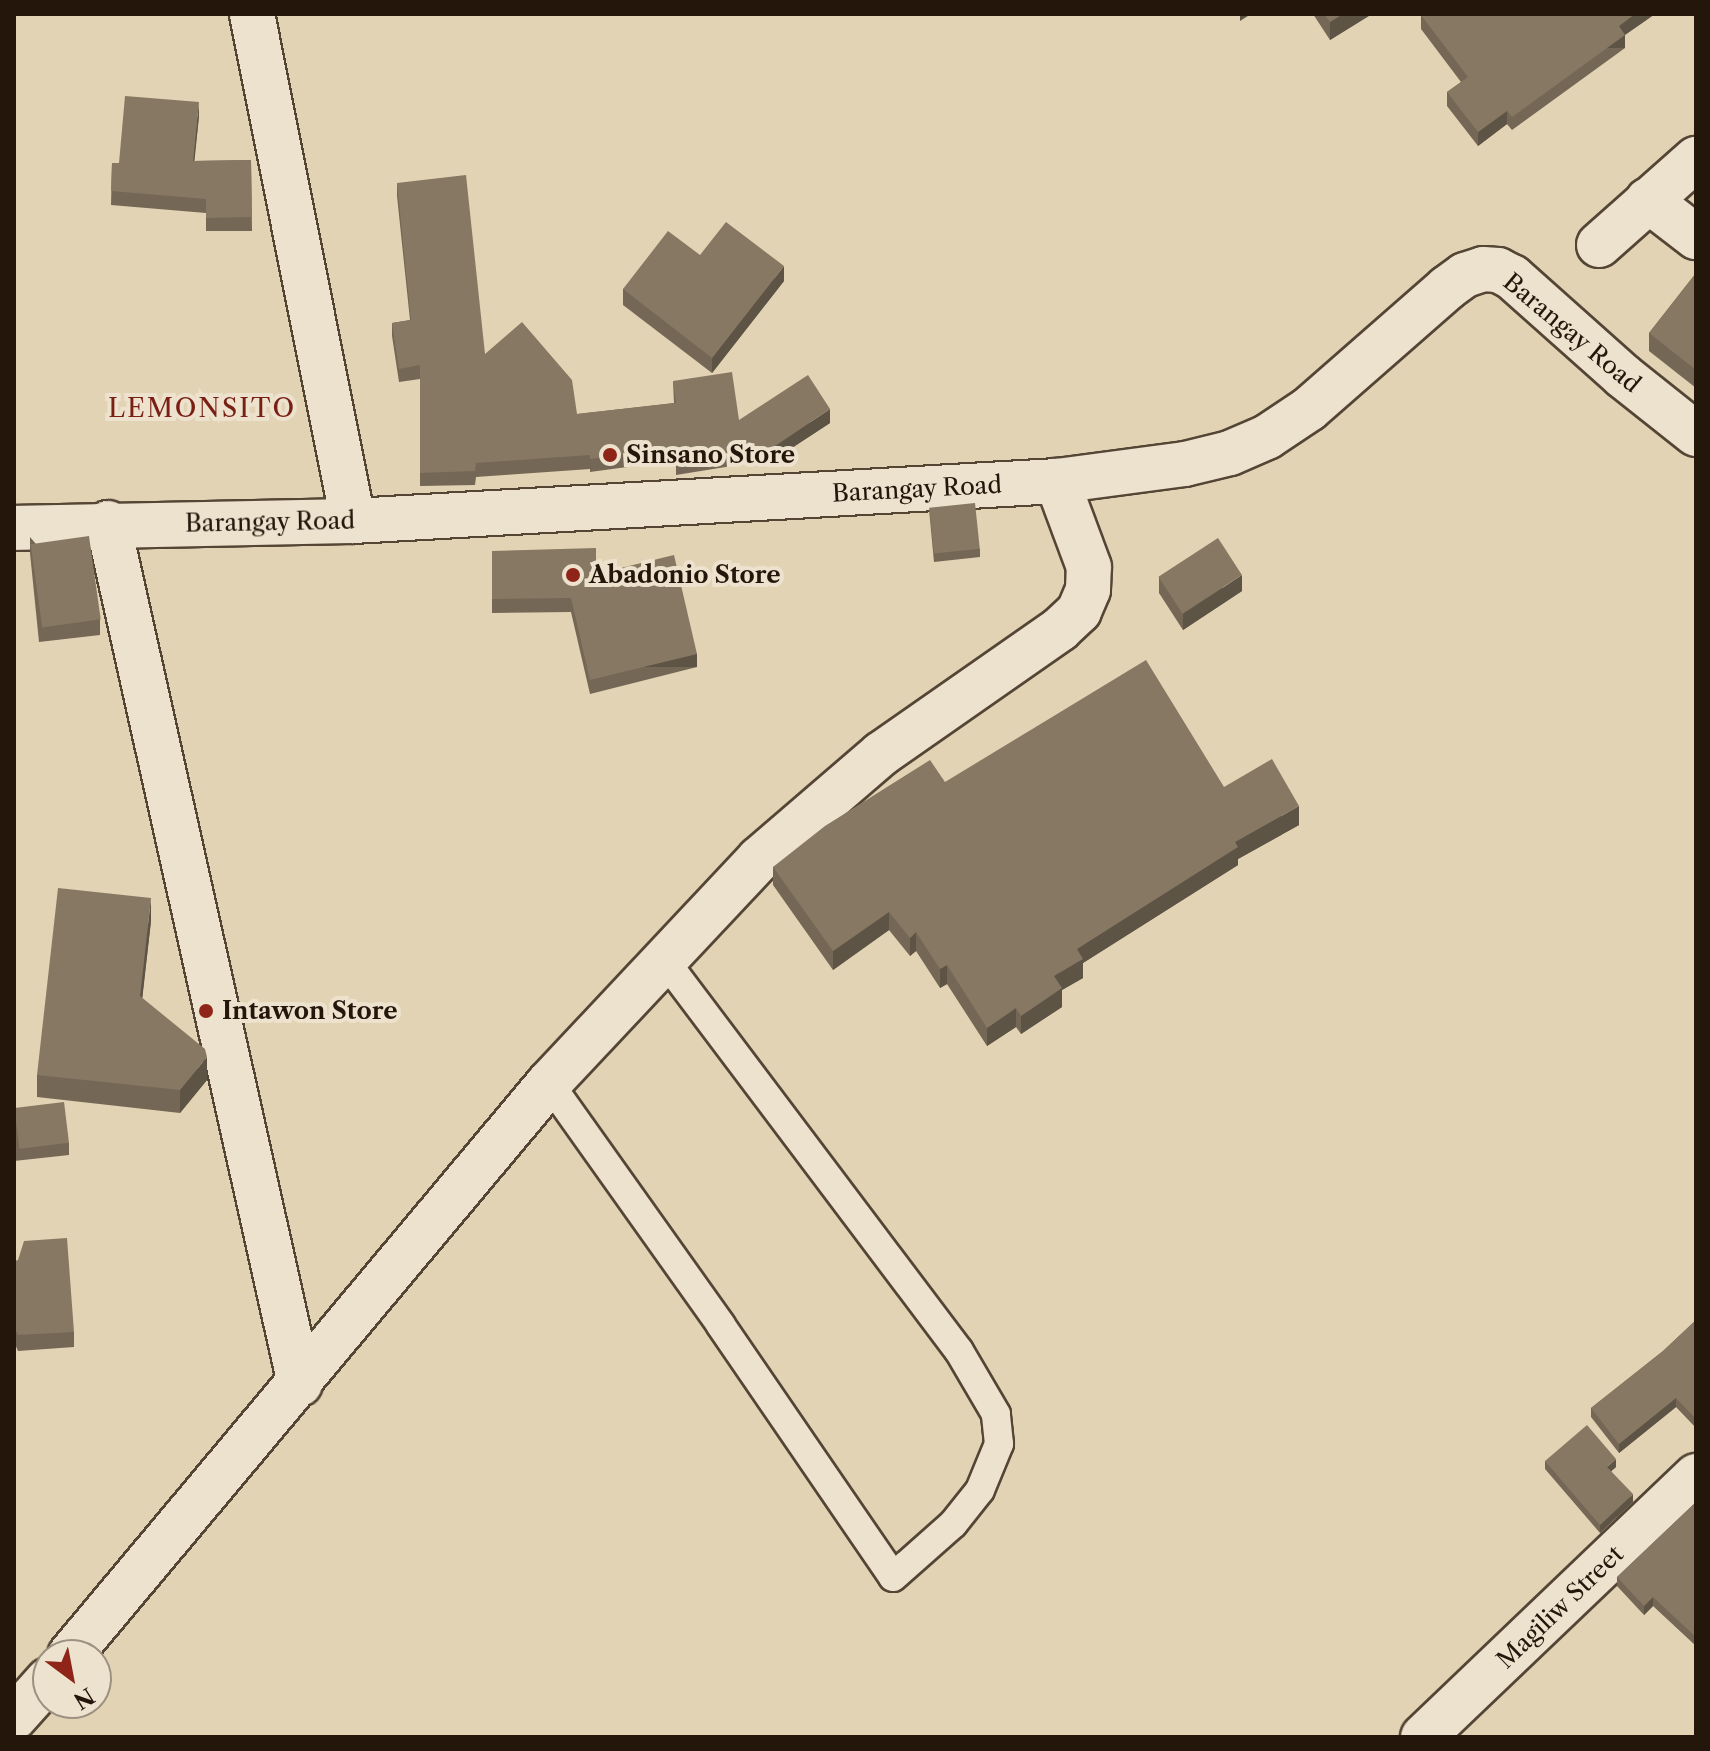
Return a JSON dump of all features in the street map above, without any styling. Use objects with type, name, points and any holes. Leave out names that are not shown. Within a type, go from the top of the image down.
[{"type":"street","points":[[252,14],[353,521]]},
{"type":"street","points":[[1599,245],[1696,159]]},
{"type":"street","points":[[1648,200],[1696,237]]},
{"type":"street","name":"Barangay Road","points":[[14,528],[108,523],[353,521],[1057,481],[1185,464],[1230,453],[1267,437],[1309,409],[1447,288],[1465,275],[1483,269],[1498,270],[1512,277],[1623,376],[1696,434]]},
{"type":"street","points":[[84,1639],[549,1083],[759,859],[881,754],[1060,629],[1079,611],[1088,590],[1089,567],[1057,481]]},
{"type":"street","points":[[108,523],[300,1384]]},
{"type":"street","name":"Magiliw Street","points":[[1423,1737],[1696,1476]]},
{"type":"street","points":[[14,1718],[32,1698]]},
{"type":"lane","points":[[549,1083],[720,1324],[893,1577],[953,1524],[980,1490],[999,1444],[996,1414],[959,1351],[664,960]]},
{"type":"building","points":[[1324,14],[1343,14],[1330,22]]},
{"type":"building","points":[[1423,14],[1635,14],[1619,26],[1625,35],[1512,117],[1507,111],[1478,132],[1447,92],[1468,77]]},
{"type":"building","points":[[125,96],[199,102],[193,161],[251,160],[252,217],[206,218],[206,199],[111,191],[112,163],[119,163]]},
{"type":"building","points":[[466,175],[485,354],[522,322],[572,380],[577,414],[676,403],[673,381],[732,372],[739,420],[808,375],[830,409],[775,446],[676,462],[685,456],[683,446],[590,459],[590,455],[476,463],[475,471],[420,473],[420,365],[399,369],[392,323],[411,320],[397,183]]},
{"type":"building","points":[[726,222],[784,266],[712,358],[623,289],[668,231],[700,255]]},
{"type":"building","points":[[1696,273],[1696,370],[1649,333]]},
{"type":"building","points":[[975,503],[980,549],[934,554],[929,508]]},
{"type":"building","points":[[89,536],[101,619],[42,627],[31,544]]},
{"type":"building","points":[[1218,538],[1242,575],[1182,614],[1158,577]]},
{"type":"building","points":[[596,548],[596,574],[674,555],[697,654],[590,680],[571,598],[492,599],[492,551]]},
{"type":"building","points":[[1146,660],[1224,787],[1272,759],[1299,806],[1235,842],[1238,847],[1077,949],[1083,959],[1054,976],[1062,988],[1021,1016],[1016,1008],[987,1028],[947,965],[940,969],[916,932],[910,938],[889,912],[833,951],[773,867],[825,826],[930,760],[945,782]]},
{"type":"building","points":[[58,888],[151,898],[140,996],[205,1049],[207,1057],[180,1090],[37,1075]]},
{"type":"building","points":[[64,1102],[69,1143],[19,1149],[14,1108]]},
{"type":"building","points":[[67,1238],[74,1332],[18,1335],[14,1327],[14,1261],[18,1260],[24,1241]]},
{"type":"building","points":[[1696,1320],[1696,1419],[1676,1398],[1619,1444],[1591,1408],[1663,1351]]},
{"type":"building","points":[[1587,1425],[1616,1459],[1607,1467],[1633,1494],[1600,1525],[1545,1461]]},
{"type":"building","points":[[1696,1502],[1696,1637],[1653,1597],[1644,1606],[1617,1577]]},
{"type":"place","name":"Sinsano Store","points":[[610,455]]},
{"type":"place","name":"Abadonio Store","points":[[573,575]]},
{"type":"place","name":"Intawon Store","points":[[206,1011]]},
{"type":"district","name":"LEMONSITO","points":[[202,409]]}]
